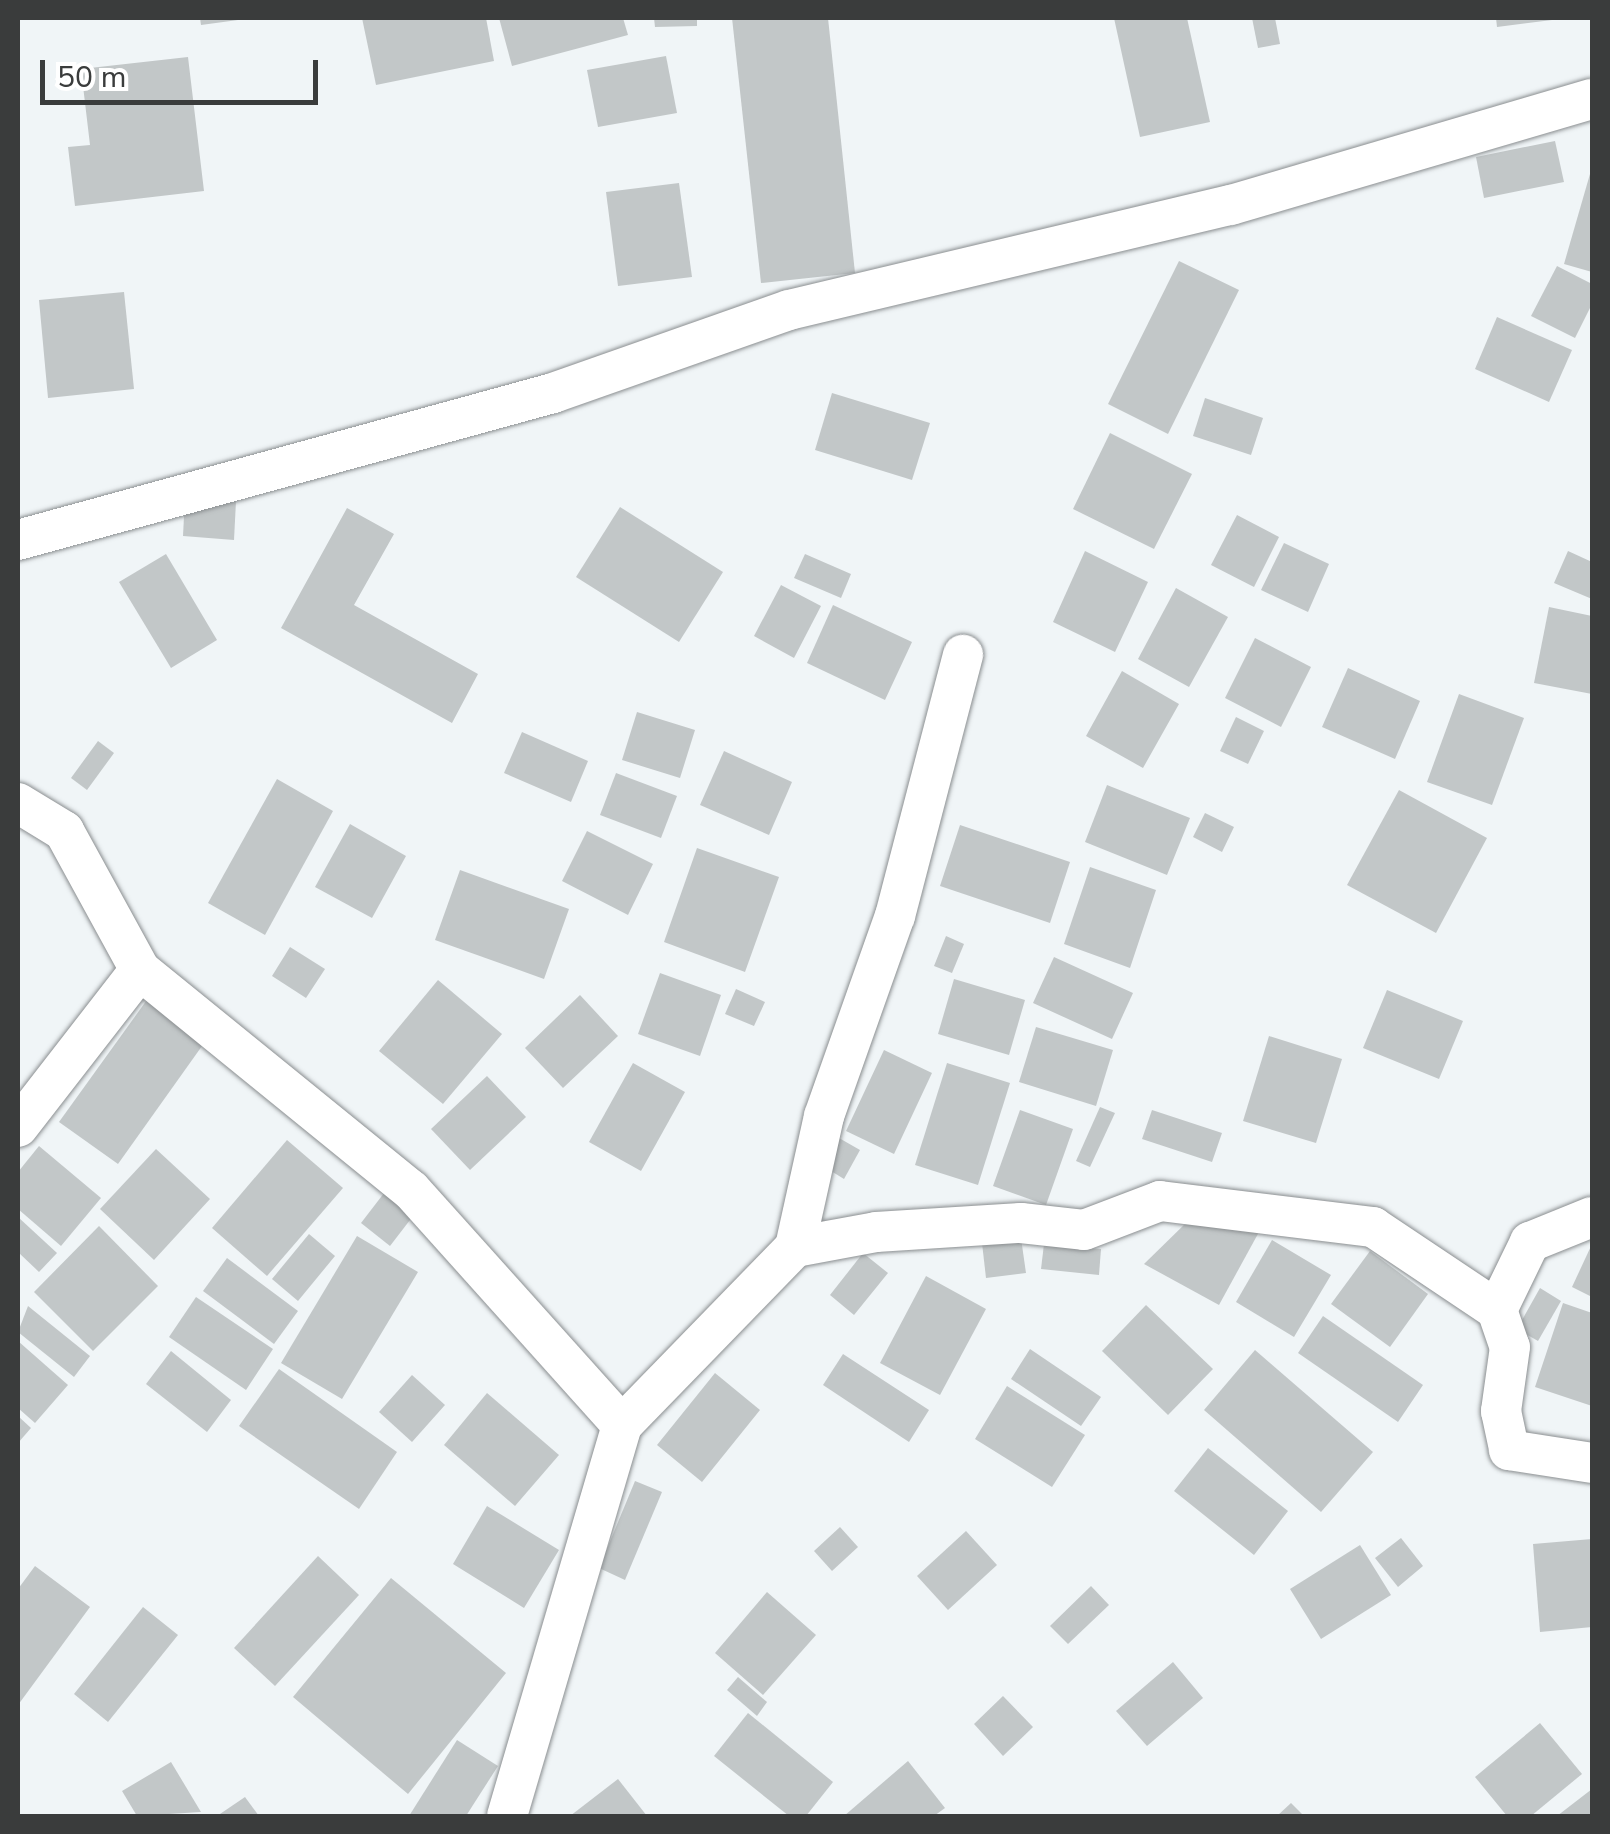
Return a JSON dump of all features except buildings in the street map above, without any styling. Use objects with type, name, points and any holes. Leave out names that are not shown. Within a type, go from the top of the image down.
[{"type":"street","points":[[18,540],[552,393],[789,310],[1230,205],[1592,99]]},
{"type":"street","points":[[506,1816],[622,1425],[795,1247],[824,1116],[895,916],[963,655]]},
{"type":"street","points":[[18,803],[64,831],[140,970],[411,1190],[622,1425]]},
{"type":"street","points":[[18,1127],[140,970]]},
{"type":"street","points":[[795,1247],[876,1232],[1021,1223],[1084,1230],[1160,1201],[1373,1227],[1497,1310],[1510,1347],[1501,1411],[1510,1450],[1592,1464]]},
{"type":"street","points":[[1497,1310],[1530,1242],[1592,1216]]}]
